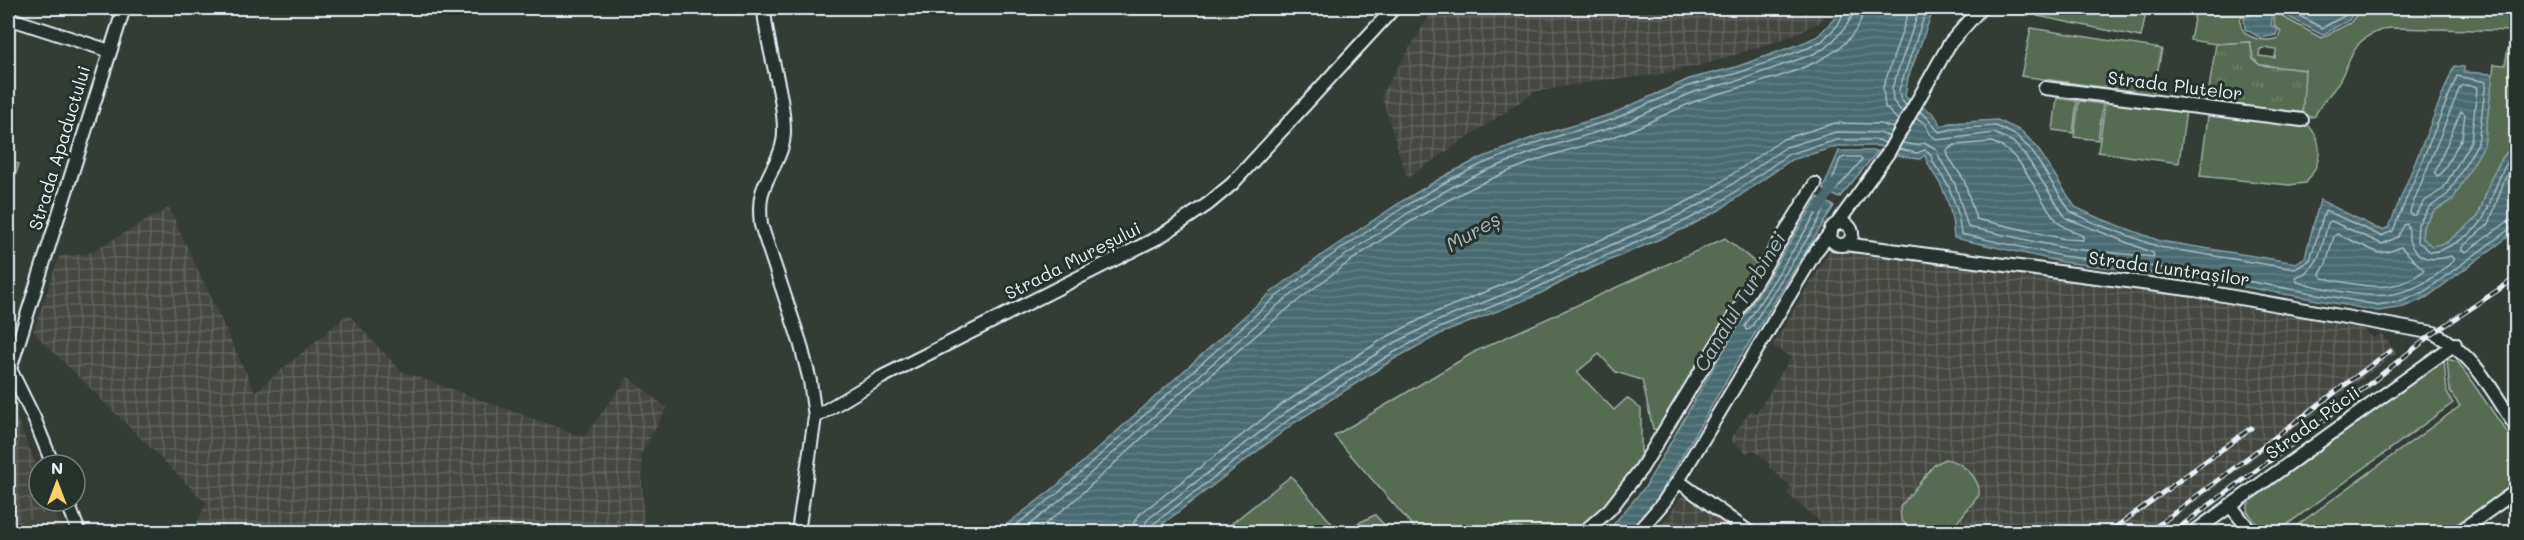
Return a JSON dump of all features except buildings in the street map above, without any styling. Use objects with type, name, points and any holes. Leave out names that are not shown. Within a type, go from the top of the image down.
[{"type":"street","name":"Strada Apaductului","points":[[9,367],[124,8]]},
{"type":"street","points":[[764,8],[778,78],[784,131],[783,144],[763,190],[759,207],[761,225],[800,342],[810,381],[815,417],[798,532]]},
{"type":"street","name":"Strada Mureșului","points":[[815,417],[891,373],[1159,237],[1198,212],[1232,184],[1394,8]]},
{"type":"street","points":[[1638,532],[1663,503],[1838,234],[1847,212],[1888,153],[1950,43],[1981,8]]},
{"type":"street","points":[[8,18],[110,51]]},
{"type":"street","name":"Strada Plutelor","points":[[2045,88],[2302,120]]},
{"type":"street","points":[[1584,532],[1610,509],[1641,469],[1815,184]]},
{"type":"street","name":"Strada Luntrașilor","points":[[1838,234],[1873,247],[2195,290],[2423,330],[2455,344]]},
{"type":"street","points":[[2455,344],[2478,368],[2517,427]]},
{"type":"street","name":"Strada Păcii","points":[[2194,532],[2455,344]]},
{"type":"street","points":[[9,367],[34,418],[47,453]]},
{"type":"street","points":[[1677,481],[1749,532]]},
{"type":"street","points":[[2459,532],[2517,491]]},
{"type":"street","points":[[2230,505],[2251,532]]},
{"type":"street","points":[[72,513],[79,532]]},
{"type":"shaded area","points":[[1434,8],[1829,8],[1820,23],[1783,39],[1710,63],[1656,75],[1595,81],[1535,92],[1407,178],[1381,95]]},
{"type":"shaded area","points":[[169,208],[255,392],[348,314],[401,371],[584,437],[628,377],[667,408],[641,454],[644,532],[193,532],[206,503],[33,332],[59,256],[87,254]]},
{"type":"shaded area","points":[[1831,248],[2194,296],[2354,322],[2374,338],[2381,333],[2397,353],[2155,532],[1832,532],[1786,493],[1791,487],[1769,467],[1770,464],[1752,449],[1748,454],[1730,440],[1751,409],[1757,413],[1791,357],[1772,346]]},
{"type":"shaded area","points":[[8,398],[31,453],[27,453],[27,513],[44,513],[8,527]]},
{"type":"shaded area","points":[[1682,495],[1739,532],[1671,532],[1661,526]]},
{"type":"shaded area","points":[[44,513],[56,513],[63,532],[8,532],[8,527]]},
{"type":"green space","points":[[2039,8],[2147,8],[2141,37],[2037,16]]},
{"type":"green space","points":[[2196,8],[2283,8],[2283,17],[2321,38],[2350,23],[2362,8],[2516,8],[2516,31],[2389,28],[2375,32],[2366,38],[2354,51],[2341,78],[2315,116],[2302,119],[2315,134],[2319,158],[2306,183],[2289,185],[2200,176],[2209,109],[2305,70],[2260,65],[2253,59],[2250,42],[2216,44],[2190,40]],"holes":[[[2259,9],[2275,12],[2274,25],[2281,31],[2278,38],[2259,39],[2243,30],[2241,17]],[[2260,49],[2276,50],[2275,58],[2259,56]]]},
{"type":"green space","points":[[2031,28],[2162,49],[2153,94],[2021,76]]},
{"type":"green space","points":[[2250,42],[2253,59],[2260,65],[2305,70],[2302,120],[2206,108],[2216,44]]},
{"type":"green space","points":[[2508,48],[2516,49],[2516,142],[2503,157],[2492,176],[2478,217],[2446,243],[2432,247],[2422,238],[2423,226],[2434,211],[2453,199],[2484,145],[2494,64],[2505,65]]},
{"type":"green space","points":[[2057,98],[2077,101],[2073,133],[2053,130]]},
{"type":"green space","points":[[2106,99],[2186,110],[2179,163],[2098,152]]},
{"type":"green space","points":[[2079,101],[2103,104],[2098,140],[2074,137]]},
{"type":"green space","points":[[8,161],[19,164],[8,198]]},
{"type":"green space","points":[[1725,238],[1761,267],[1659,431],[1653,429],[1642,380],[1616,372],[1599,354],[1577,372],[1614,410],[1627,398],[1641,409],[1641,454],[1621,489],[1580,532],[1541,533],[1515,527],[1499,532],[1418,532],[1334,436],[1476,351]]},
{"type":"green space","points":[[2447,359],[2458,362],[2516,445],[2516,483],[2450,532],[2288,532],[2460,406],[2450,392]]},
{"type":"green space","points":[[2444,360],[2447,393],[2453,403],[2277,532],[2263,532],[2247,511],[2249,502]]},
{"type":"green space","points":[[1945,459],[1969,471],[1977,482],[1979,495],[1949,532],[1914,532],[1901,520],[1900,507],[1934,465]]},
{"type":"green space","points":[[1291,476],[1335,527],[1330,532],[1221,532]]},
{"type":"green space","points":[[1375,515],[1391,532],[1358,532],[1355,529],[1351,532],[1343,532],[1350,527]]},
{"type":"water","name":"Mureș","points":[[1842,8],[1934,8],[1908,78],[1905,96],[1931,112],[1938,120],[1940,127],[1950,123],[1997,120],[2021,131],[2036,146],[2075,207],[2160,241],[2296,263],[2305,257],[2320,200],[2376,228],[2383,230],[2389,227],[2454,66],[2464,67],[2464,72],[2493,74],[2484,145],[2453,199],[2434,211],[2423,226],[2422,238],[2432,246],[2446,243],[2478,217],[2492,176],[2503,157],[2516,142],[2516,231],[2427,297],[2404,307],[2378,311],[2196,278],[2062,262],[1954,238],[1948,202],[1925,155],[1920,159],[1893,154],[1879,146],[1838,146],[1791,160],[1719,210],[1688,227],[1582,272],[1535,296],[1440,334],[1394,359],[1294,423],[1152,532],[997,532],[1054,488],[1269,294],[1326,252],[1404,200],[1479,159],[1537,136],[1612,114],[1689,79],[1736,67],[1805,42],[1818,36]]},
{"type":"water","points":[[2286,8],[2345,8],[2354,12],[2349,20],[2322,35],[2285,15]]},
{"type":"water","points":[[2259,11],[2273,14],[2271,25],[2278,30],[2276,35],[2261,38],[2245,29],[2244,18]]},
{"type":"water","points":[[1839,151],[1878,151],[1839,198],[1823,189]]},
{"type":"water","name":"Canalul Turbinei","points":[[1818,197],[1834,206],[1736,364],[1657,499],[1631,532],[1607,532],[1645,487],[1719,358]]},
{"type":"waterway","name":"Canalul Turbinei","points":[[1819,210],[1835,183]]},
{"type":"railway","points":[[2173,532],[2315,427],[2434,333],[2516,278]]},
{"type":"railway","points":[[2149,532],[2390,351]]},
{"type":"railway","points":[[2109,532],[2251,428]]}]
